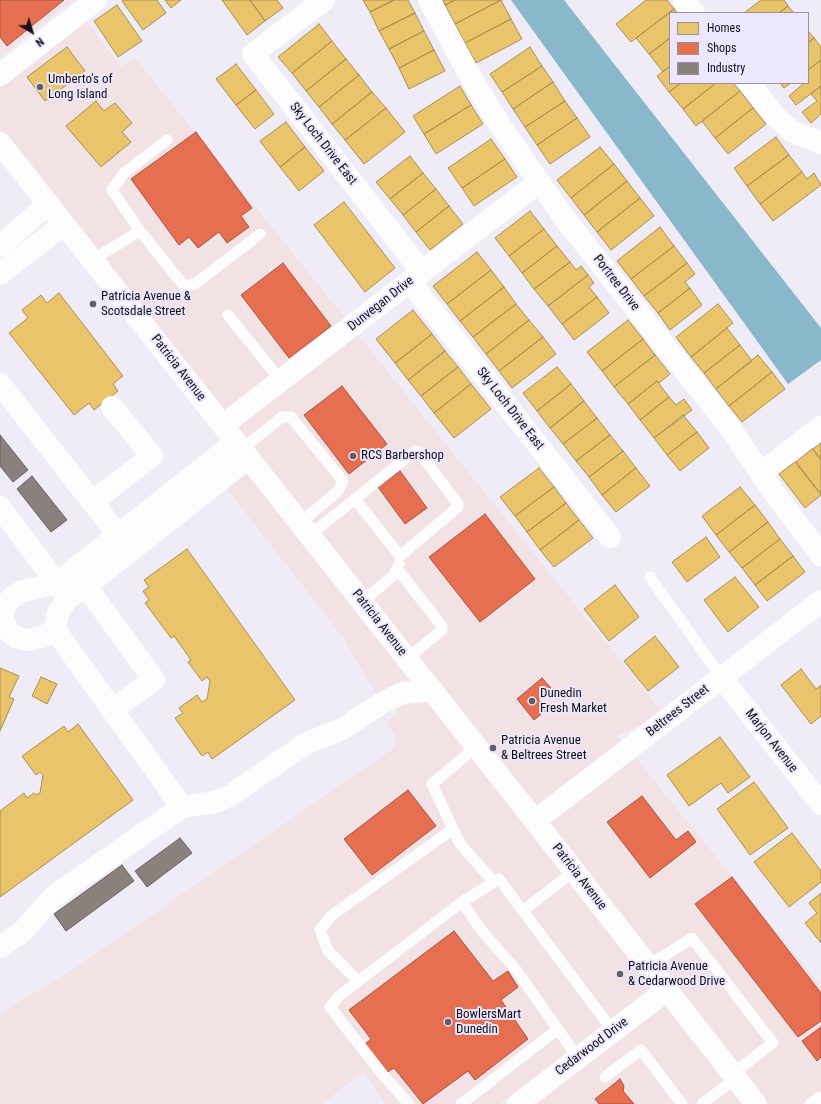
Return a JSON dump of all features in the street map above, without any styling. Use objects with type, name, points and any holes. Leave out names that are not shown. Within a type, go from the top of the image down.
[{"type":"street","points":[[0,75],[96,0]]},
{"type":"street","name":"Sky Loch Drive East","points":[[324,0],[253,54],[416,277],[610,537]]},
{"type":"street","name":"Portree Drive","points":[[429,0],[469,74],[500,125],[539,182],[566,219],[730,428],[774,493],[821,555]]},
{"type":"street","points":[[684,0],[693,12]]},
{"type":"street","points":[[750,84],[776,117],[792,130],[821,142]]},
{"type":"street","name":"Patricia Avenue","points":[[0,143],[535,820],[756,1104]]},
{"type":"street","name":"Dunvegan Drive","points":[[124,542],[237,443],[281,381],[539,182]]},
{"type":"street","points":[[0,246],[48,204]]},
{"type":"street","points":[[0,274],[64,224]]},
{"type":"street","points":[[0,384],[124,542]]},
{"type":"street","points":[[92,502],[152,456],[112,407]]},
{"type":"street","points":[[761,473],[821,427]]},
{"type":"street","points":[[0,507],[62,590]]},
{"type":"street","points":[[55,630],[42,637],[28,640],[17,638],[10,632],[5,624],[3,615],[5,606],[12,597],[23,591],[62,590],[86,586],[124,542]]},
{"type":"street","points":[[124,542],[62,590],[55,630],[182,807]]},
{"type":"street","points":[[86,586],[154,680],[112,710]]},
{"type":"street","name":"Beltrees Street","points":[[535,820],[821,601]]},
{"type":"street","name":"Marjon Avenue","points":[[721,677],[821,804]]},
{"type":"street","points":[[0,947],[22,932],[54,896],[182,807],[215,802],[231,795],[305,744],[342,729],[380,704],[402,693],[432,690]]},
{"type":"street","name":"Cedarwood Drive","points":[[518,1104],[667,990]]},
{"type":"lane","points":[[167,140],[124,173],[112,190],[140,231],[184,286],[195,284],[260,234]]},
{"type":"lane","points":[[92,260],[140,231]]},
{"type":"lane","points":[[228,315],[281,381]]},
{"type":"lane","points":[[237,443],[282,417],[291,417],[343,481],[338,491],[305,529]]},
{"type":"lane","points":[[305,529],[355,499],[415,451],[419,452],[458,504],[458,507],[400,556],[398,570],[390,579],[362,602]]},
{"type":"lane","points":[[355,499],[400,556]]},
{"type":"lane","points":[[398,570],[442,626],[442,630],[407,659]]},
{"type":"lane","points":[[650,577],[721,677]]},
{"type":"lane","points":[[476,747],[432,784],[460,844],[494,882]]},
{"type":"lane","points":[[358,981],[328,951],[320,930],[331,916],[453,829]]},
{"type":"lane","points":[[523,911],[574,871]]},
{"type":"lane","points":[[410,1104],[383,1075],[330,1007],[339,996],[462,902],[499,879],[613,1031]]},
{"type":"lane","points":[[462,902],[482,931],[517,971],[578,1058]]},
{"type":"lane","points":[[648,966],[692,938],[773,1043],[702,1104]]},
{"type":"lane","points":[[461,1104],[558,1029]]},
{"type":"lane","points":[[605,1077],[641,1050],[682,1104]]},
{"type":"lane","points":[[810,1104],[820,1097],[821,1099]]},
{"type":"shaded area","points":[[0,0],[73,0],[0,57]]},
{"type":"shaded area","points":[[87,21],[121,67],[135,58],[345,318],[224,411],[0,128],[0,87]]},
{"type":"shaded area","points":[[358,335],[660,710],[642,725],[617,735],[621,741],[536,806],[441,686],[439,679],[435,679],[237,428]]},
{"type":"shaded area","points":[[248,472],[413,682],[376,694],[342,636],[227,489]]},
{"type":"shaded area","points":[[428,701],[653,987],[500,1104],[385,1104],[364,1071],[322,1104],[0,1104],[0,1013],[68,973],[394,748],[396,736],[386,722],[398,714],[395,709],[406,703]]},
{"type":"shaded area","points":[[635,757],[821,986],[821,1104],[768,1104],[549,823]]},
{"type":"shaded area","points":[[666,1004],[744,1104],[535,1104]]},
{"type":"water","points":[[511,0],[564,0],[821,328],[821,360],[788,384]]},
{"type":"building: Homes","points":[[157,0],[166,13],[143,30],[122,1]]},
{"type":"building: Homes","points":[[165,0],[181,0],[171,8]]},
{"type":"building: Homes","points":[[222,0],[250,0],[265,21],[247,35]]},
{"type":"building: Homes","points":[[250,0],[277,0],[283,8],[265,21]]},
{"type":"building: Homes","points":[[363,0],[394,0],[370,12]]},
{"type":"building: Homes","points":[[394,0],[408,0],[415,13],[379,31],[370,12]]},
{"type":"building: Homes","points":[[443,0],[455,0],[445,5]]},
{"type":"building: Homes","points":[[455,0],[501,0],[455,24],[445,5]]},
{"type":"building: Homes","points":[[501,0],[511,19],[465,43],[455,24]]},
{"type":"building: Homes","points":[[646,0],[667,0],[674,9],[631,42],[616,24]]},
{"type":"building: Homes","points":[[761,0],[784,0],[788,6],[780,12],[745,12]]},
{"type":"building: Homes","points":[[117,5],[142,41],[118,57],[94,21]]},
{"type":"building: Homes","points":[[788,6],[793,12],[780,12]]},
{"type":"building: Homes","points":[[415,13],[424,31],[389,49],[379,31]]},
{"type":"building: Homes","points":[[669,13],[669,39],[649,54],[636,38]]},
{"type":"building: Homes","points":[[511,19],[522,39],[476,63],[465,43]]},
{"type":"building: Homes","points":[[319,24],[332,41],[292,73],[278,57]]},
{"type":"building: Homes","points":[[424,31],[434,50],[399,68],[389,49]]},
{"type":"building: Homes","points":[[809,32],[814,38],[809,42]]},
{"type":"building: Homes","points":[[814,38],[821,47],[821,60],[809,69],[809,42]]},
{"type":"building: Homes","points":[[669,39],[669,67],[663,72],[649,54]]},
{"type":"building: Homes","points":[[332,41],[346,59],[306,91],[292,73]]},
{"type":"building: Homes","points":[[67,47],[85,71],[45,101],[27,77]]},
{"type":"building: Homes","points":[[530,47],[542,66],[502,92],[490,74]]},
{"type":"building: Homes","points":[[434,50],[445,71],[409,89],[399,68]]},
{"type":"building: Homes","points":[[346,59],[359,75],[319,107],[306,91]]},
{"type":"building: Homes","points":[[821,60],[821,86],[796,105],[789,96],[803,84],[809,84],[809,69]]},
{"type":"building: Homes","points":[[236,64],[256,90],[236,105],[216,79]]},
{"type":"building: Homes","points":[[542,66],[553,82],[513,109],[502,92]]},
{"type":"building: Homes","points":[[669,67],[669,84],[680,84],[669,92],[657,76]]},
{"type":"building: Homes","points":[[359,75],[372,92],[332,124],[319,107]]},
{"type":"building: Homes","points":[[553,82],[565,101],[525,127],[513,109]]},
{"type":"building: Homes","points":[[680,84],[715,84],[683,109],[669,92]]},
{"type":"building: Homes","points":[[715,84],[734,84],[740,91],[696,126],[683,109]]},
{"type":"building: Homes","points":[[781,84],[790,84],[784,88]]},
{"type":"building: Homes","points":[[460,86],[471,105],[424,134],[413,116]]},
{"type":"building: Homes","points":[[821,86],[821,114],[811,123],[802,112],[817,101],[811,94]]},
{"type":"building: Homes","points":[[256,90],[274,114],[255,129],[236,105]]},
{"type":"building: Homes","points":[[740,91],[753,108],[715,138],[702,121]]},
{"type":"building: Homes","points":[[372,92],[386,108],[345,140],[332,124]]},
{"type":"building: Homes","points":[[96,101],[104,111],[115,103],[132,123],[122,132],[131,142],[101,167],[66,126]]},
{"type":"building: Homes","points":[[565,101],[577,118],[537,145],[525,127]]},
{"type":"building: Homes","points":[[471,105],[483,124],[436,154],[424,134]]},
{"type":"building: Homes","points":[[386,108],[405,132],[364,164],[345,140]]},
{"type":"building: Homes","points":[[753,108],[766,124],[728,154],[715,138]]},
{"type":"building: Homes","points":[[577,118],[590,137],[550,164],[537,145]]},
{"type":"building: Homes","points":[[286,122],[305,147],[280,167],[260,141]]},
{"type":"building: Homes","points":[[776,137],[789,155],[747,186],[734,168]]},
{"type":"building: Homes","points":[[491,139],[505,159],[462,188],[448,168]]},
{"type":"building: Homes","points":[[305,147],[324,171],[299,191],[280,167]]},
{"type":"building: Homes","points":[[600,147],[614,164],[571,198],[557,180]]},
{"type":"building: Homes","points":[[789,155],[802,172],[760,204],[747,186]]},
{"type":"building: Homes","points":[[410,156],[423,173],[390,199],[376,182]]},
{"type":"building: Homes","points":[[505,159],[517,177],[474,206],[462,188]]},
{"type":"building: Homes","points":[[614,164],[627,181],[584,215],[571,198]]},
{"type":"building: Homes","points":[[802,172],[807,179],[814,173],[821,185],[773,221],[760,204]]},
{"type":"building: Homes","points":[[423,173],[436,189],[403,215],[390,199]]},
{"type":"building: Homes","points":[[627,181],[640,198],[597,232],[584,215]]},
{"type":"building: Homes","points":[[436,189],[449,206],[416,232],[403,215]]},
{"type":"building: Homes","points":[[640,198],[654,216],[611,250],[597,232]]},
{"type":"building: Homes","points":[[344,202],[395,268],[365,292],[314,225]]},
{"type":"building: Homes","points":[[449,206],[463,224],[430,250],[416,232]]},
{"type":"building: Homes","points":[[530,211],[544,229],[509,256],[495,238]]},
{"type":"building: Homes","points":[[660,227],[674,246],[631,279],[617,261]]},
{"type":"building: Homes","points":[[544,229],[557,246],[522,273],[509,256]]},
{"type":"building: Homes","points":[[557,246],[570,262],[534,289],[522,273]]},
{"type":"building: Homes","points":[[674,246],[687,263],[644,296],[631,279]]},
{"type":"building: Homes","points":[[477,252],[491,270],[447,304],[433,286]]},
{"type":"building: Homes","points":[[570,262],[576,270],[581,266],[588,275],[548,306],[534,289]]},
{"type":"building: Homes","points":[[687,263],[695,274],[685,282],[690,288],[658,313],[644,296]]},
{"type":"building: Homes","points":[[491,270],[504,287],[460,321],[447,304]]},
{"type":"building: Homes","points":[[588,275],[594,283],[589,287],[597,297],[562,324],[548,306]]},
{"type":"building: Homes","points":[[504,287],[516,304],[473,337],[460,321]]},
{"type":"building: Homes","points":[[690,288],[702,305],[670,330],[658,313]]},
{"type":"building: Homes","points":[[59,293],[123,376],[113,384],[118,391],[94,410],[89,403],[74,415],[9,333],[28,318],[22,310],[41,295],[47,303]]},
{"type":"building: Homes","points":[[597,297],[609,313],[574,340],[562,324]]},
{"type":"building: Homes","points":[[516,304],[529,320],[486,354],[473,337]]},
{"type":"building: Homes","points":[[718,304],[733,323],[691,357],[676,337]]},
{"type":"building: Homes","points":[[413,310],[432,334],[395,363],[376,339]]},
{"type":"building: Homes","points":[[529,320],[543,337],[499,371],[486,354]]},
{"type":"building: Homes","points":[[628,320],[643,339],[602,371],[587,352]]},
{"type":"building: Homes","points":[[727,328],[740,345],[704,373],[691,357]]},
{"type":"building: Homes","points":[[432,334],[445,351],[408,380],[395,363]]},
{"type":"building: Homes","points":[[543,337],[556,354],[512,388],[499,371]]},
{"type":"building: Homes","points":[[643,339],[655,355],[614,387],[602,371]]},
{"type":"building: Homes","points":[[740,345],[752,361],[716,389],[704,373]]},
{"type":"building: Homes","points":[[445,351],[458,367],[421,396],[408,380]]},
{"type":"building: Homes","points":[[655,355],[670,374],[659,383],[657,381],[628,404],[614,387]]},
{"type":"building: Homes","points":[[758,355],[772,372],[729,406],[716,389]]},
{"type":"building: Homes","points":[[458,367],[471,384],[434,413],[421,396]]},
{"type":"building: Homes","points":[[557,367],[571,384],[537,411],[523,393]]},
{"type":"building: Homes","points":[[772,372],[785,389],[742,422],[729,406]]},
{"type":"building: Homes","points":[[657,381],[669,397],[640,420],[628,404]]},
{"type":"building: Homes","points":[[471,384],[491,409],[454,438],[434,413]]},
{"type":"building: Homes","points":[[571,384],[584,401],[550,428],[537,411]]},
{"type":"building: Homes","points":[[669,397],[676,405],[684,399],[692,410],[654,438],[640,420]]},
{"type":"building: Homes","points":[[584,401],[597,418],[563,444],[550,428]]},
{"type":"building: Homes","points":[[683,415],[697,432],[667,455],[654,438]]},
{"type":"building: Homes","points":[[597,418],[610,435],[576,461],[563,444]]},
{"type":"building: Homes","points":[[697,432],[709,448],[680,471],[667,455]]},
{"type":"building: Homes","points":[[610,435],[623,451],[589,477],[576,461]]},
{"type":"building: Homes","points":[[821,443],[821,459],[813,449]]},
{"type":"building: Homes","points":[[812,449],[821,460],[821,494],[796,462]]},
{"type":"building: Homes","points":[[623,451],[636,468],[602,495],[589,477]]},
{"type":"building: Homes","points":[[795,462],[821,495],[805,508],[779,474]]},
{"type":"building: Homes","points":[[539,468],[554,487],[515,516],[500,497]]},
{"type":"building: Homes","points":[[636,468],[650,486],[616,512],[602,495]]},
{"type":"building: Homes","points":[[554,487],[566,503],[527,532],[515,516]]},
{"type":"building: Homes","points":[[740,487],[755,505],[716,535],[702,516]]},
{"type":"building: Homes","points":[[566,503],[579,520],[540,550],[527,532]]},
{"type":"building: Homes","points":[[755,505],[768,522],[729,552],[716,535]]},
{"type":"building: Homes","points":[[579,520],[593,538],[554,567],[540,550]]},
{"type":"building: Homes","points":[[768,522],[780,539],[742,568],[729,552]]},
{"type":"building: Homes","points":[[706,537],[720,557],[687,582],[672,562]]},
{"type":"building: Homes","points":[[780,539],[793,556],[755,585],[742,568]]},
{"type":"building: Homes","points":[[187,549],[295,700],[212,759],[208,752],[202,756],[175,718],[183,713],[179,708],[197,695],[202,702],[207,699],[210,681],[207,677],[202,681],[188,662],[191,660],[174,636],[171,638],[145,603],[149,600],[143,591],[149,587],[144,580]]},
{"type":"building: Homes","points":[[793,556],[805,572],[767,601],[755,585]]},
{"type":"building: Homes","points":[[735,577],[759,607],[728,632],[704,600]]},
{"type":"building: Homes","points":[[615,585],[639,617],[609,641],[584,609]]},
{"type":"building: Homes","points":[[655,636],[679,667],[648,691],[624,661]]},
{"type":"building: Homes","points":[[0,668],[19,676],[9,697],[14,699],[0,731]]},
{"type":"building: Homes","points":[[801,669],[816,689],[821,685],[821,716],[811,724],[781,685]]},
{"type":"building: Homes","points":[[41,677],[57,684],[47,704],[32,696]]},
{"type":"building: Homes","points":[[78,724],[133,800],[0,897],[0,811],[24,793],[27,798],[34,793],[36,795],[40,793],[43,775],[40,772],[36,775],[22,756],[64,726],[68,732]]},
{"type":"building: Homes","points":[[720,737],[750,777],[728,793],[721,783],[689,806],[667,775]]},
{"type":"building: Homes","points":[[754,782],[788,828],[750,855],[717,809]]},
{"type":"building: Homes","points":[[792,833],[821,871],[821,882],[789,907],[754,862]]},
{"type":"building: Homes","points":[[821,893],[821,943],[805,923],[817,913],[809,903]]},
{"type":"building: Shops","points":[[0,0],[64,0],[7,46],[0,37]]},
{"type":"building: Shops","points":[[196,132],[252,208],[241,216],[249,227],[227,243],[219,232],[198,248],[189,237],[179,245],[131,179]]},
{"type":"building: Shops","points":[[283,263],[331,326],[289,358],[241,295]]},
{"type":"building: Shops","points":[[342,386],[387,444],[349,474],[304,415]]},
{"type":"building: Shops","points":[[400,471],[427,508],[405,524],[378,487]]},
{"type":"building: Shops","points":[[485,514],[535,579],[480,622],[429,557]]},
{"type":"building: Shops","points":[[542,678],[551,688],[538,699],[547,709],[534,720],[517,699]]},
{"type":"building: Shops","points":[[408,790],[436,826],[372,875],[344,839]]},
{"type":"building: Shops","points":[[642,796],[676,840],[688,831],[696,842],[650,878],[607,822]]},
{"type":"building: Shops","points":[[732,877],[821,993],[821,1021],[798,1037],[695,904]]},
{"type":"building: Shops","points":[[454,931],[493,981],[508,971],[518,987],[501,1000],[528,1039],[475,1080],[468,1071],[423,1104],[394,1068],[384,1074],[364,1045],[371,1039],[349,1010]]},
{"type":"building: Shops","points":[[821,1027],[821,1057],[817,1061],[802,1041]]},
{"type":"building: Shops","points":[[620,1079],[624,1086],[623,1091],[634,1104],[599,1104],[595,1099]]},
{"type":"building: Industry","points":[[0,435],[28,470],[13,482],[0,466]]},
{"type":"building: Industry","points":[[32,476],[67,520],[51,532],[17,489]]},
{"type":"building: Industry","points":[[180,838],[192,853],[147,887],[135,871]]},
{"type":"building: Industry","points":[[122,865],[134,881],[66,931],[54,914]]},
{"type":"place","name":"Umberto's of Long Island","points":[[40,87]]},
{"type":"place","name":"Patricia Avenue & Scotsdale Street","points":[[93,304]]},
{"type":"place","name":"RCS Barbershop","points":[[353,456]]},
{"type":"place","name":"Dunedin Fresh Market","points":[[532,701]]},
{"type":"place","name":"Patricia Avenue & Beltrees Street","points":[[493,748]]},
{"type":"place","name":"Patricia Avenue & Cedarwood Drive","points":[[620,974]]},
{"type":"place","name":"BowlersMart Dunedin","points":[[448,1022]]}]
